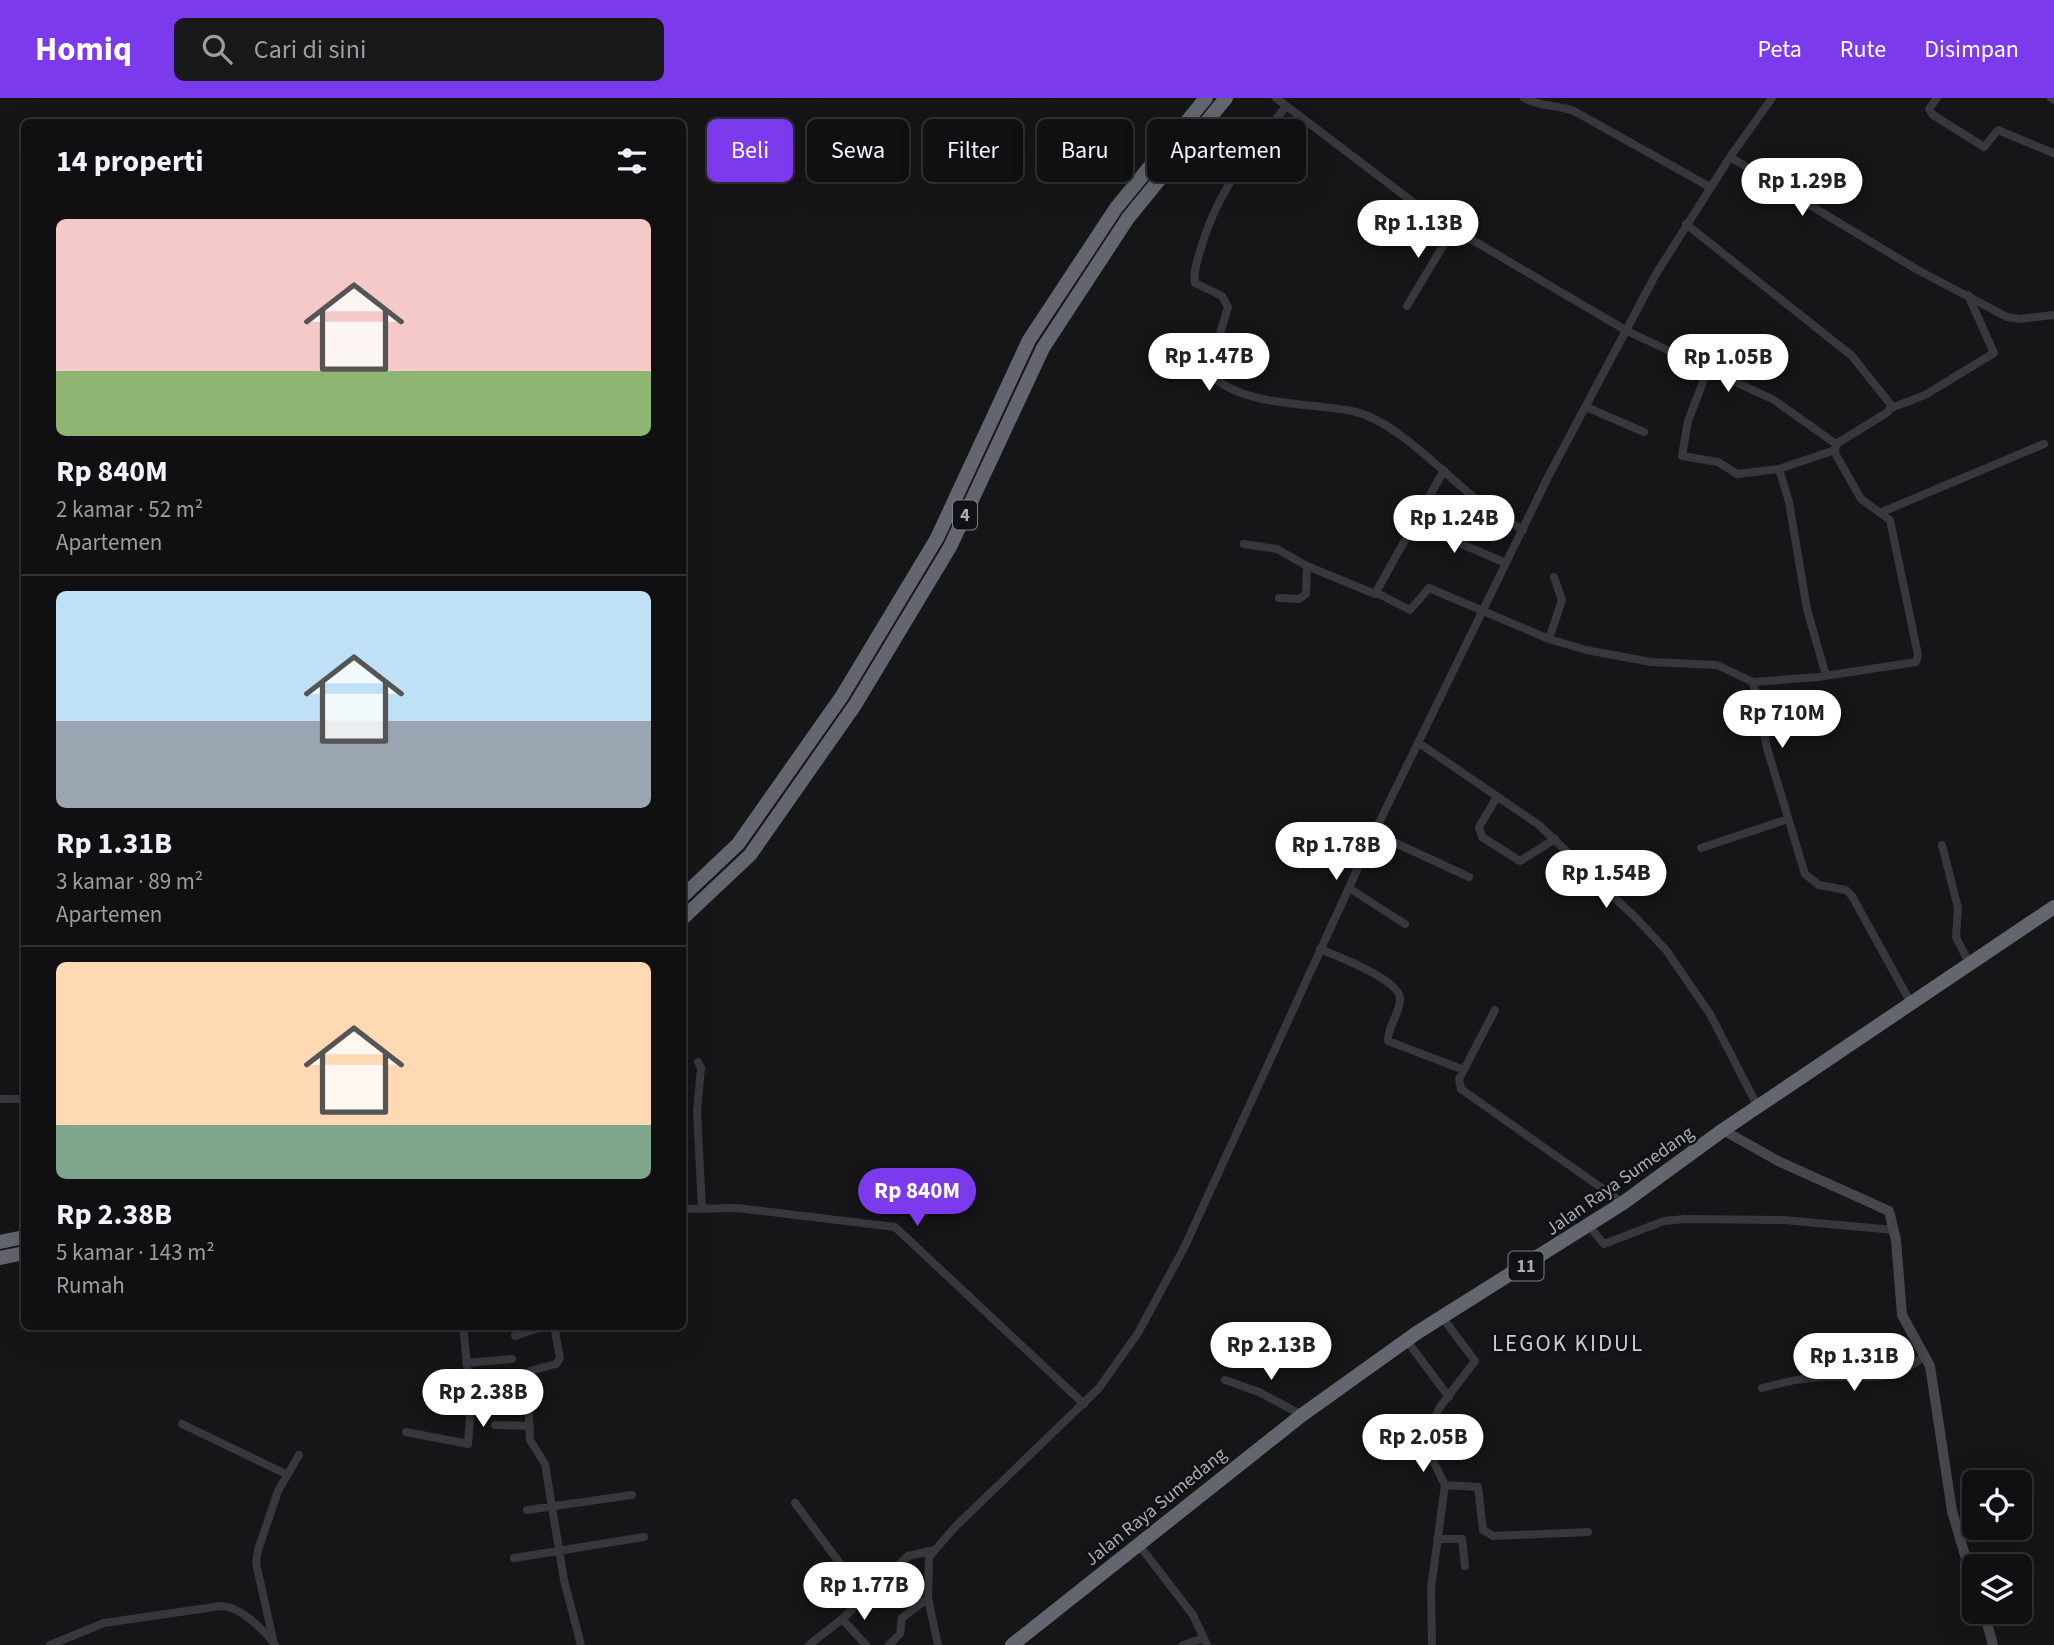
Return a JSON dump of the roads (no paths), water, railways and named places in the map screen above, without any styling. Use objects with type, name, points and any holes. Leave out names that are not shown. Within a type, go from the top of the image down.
[{"type":"highway","name":"4","points":[[686,893],[738,844],[842,696],[937,538],[1029,341],[1116,208],[1206,98]]},
{"type":"highway","name":"4","points":[[686,915],[750,855],[855,705],[950,547],[1043,348],[1128,218],[1226,98]]},
{"type":"highway","name":"Jalan Raya Sumedang","points":[[1016,1644],[1302,1415],[1442,1317],[1589,1226],[1723,1130],[1759,1109],[2054,907]]},
{"type":"highway","points":[[0,1242],[21,1238]]},
{"type":"highway","points":[[0,1258],[21,1254]]},
{"type":"street","points":[[1244,544],[1277,549],[1370,595],[1377,593],[1410,610],[1429,588],[1549,639],[1586,650],[1651,662],[1717,665],[1754,682],[1908,665],[1918,659],[1889,520],[1882,512],[1870,508],[1861,499],[1836,447],[1774,400],[1627,331],[1430,215],[1276,98]]},
{"type":"street","points":[[1524,98],[1538,105],[1556,105],[1574,111],[1710,187]]},
{"type":"street","points":[[938,1645],[928,1598],[927,1567],[934,1550],[1084,1404],[1126,1352],[1184,1248],[1374,833],[1482,611],[1586,407],[1686,224],[1772,98]]},
{"type":"street","points":[[1937,98],[1929,109],[1933,115],[1984,147],[1998,130],[2053,153]]},
{"type":"street","points":[[1286,106],[1231,177],[1208,223],[1194,273],[1195,283],[1222,296],[1228,307],[1210,367],[1211,375],[1221,383],[1262,399],[1368,416],[1444,471],[1486,507],[1523,530]]},
{"type":"street","points":[[1730,157],[1916,269],[2007,317],[2019,319],[2054,315]]},
{"type":"street","points":[[1686,224],[1852,356],[1889,400],[1891,408]]},
{"type":"street","points":[[1407,306],[1453,229]]},
{"type":"street","points":[[1708,369],[1688,421],[1682,456],[1718,462],[1737,474],[1779,469],[1836,447],[1891,408],[1925,395],[1994,353],[1967,294]]},
{"type":"street","points":[[1586,407],[1644,432]]},
{"type":"street","points":[[1882,512],[2044,444]]},
{"type":"street","points":[[1779,469],[1788,502],[1807,609],[1826,676]]},
{"type":"street","points":[[1377,593],[1412,523],[1444,471]]},
{"type":"street","points":[[1412,523],[1506,563]]},
{"type":"street","points":[[1279,598],[1299,600],[1306,594],[1307,566]]},
{"type":"street","points":[[1549,639],[1562,600],[1554,577]]},
{"type":"street","points":[[1754,682],[1767,748],[1805,874],[1819,884],[1846,890],[1852,896],[1912,1005]]},
{"type":"street","points":[[1419,743],[1555,839],[1666,950],[1710,1014],[1759,1109]]},
{"type":"street","points":[[1497,797],[1479,827],[1482,837],[1520,861],[1555,839]]},
{"type":"street","points":[[1702,848],[1787,819]]},
{"type":"street","points":[[1374,833],[1469,877]]},
{"type":"street","points":[[1942,845],[1958,908],[1956,937],[1970,965]]},
{"type":"street","points":[[1349,888],[1405,924]]},
{"type":"street","points":[[1320,949],[1362,967],[1396,989],[1400,1000],[1388,1041],[1464,1070]]},
{"type":"street","points":[[1495,1010],[1459,1079],[1461,1089],[1623,1203]]},
{"type":"street","points":[[698,1062],[701,1068],[697,1112],[702,1208]]},
{"type":"street","points":[[0,1099],[21,1099]]},
{"type":"street","points":[[1723,1130],[1778,1161],[1885,1208],[1894,1230],[1902,1315],[1926,1355],[1933,1380],[1952,1511],[1965,1554]]},
{"type":"street","points":[[686,1209],[737,1208],[809,1214],[895,1227],[1084,1404]]},
{"type":"street","points":[[1589,1226],[1602,1244],[1664,1221],[1684,1219],[1784,1220],[1894,1230]]},
{"type":"street","points":[[1432,1645],[1431,1588],[1445,1485],[1427,1442],[1432,1421],[1475,1362],[1442,1317]]},
{"type":"street","points":[[406,1432],[468,1444],[471,1404],[463,1330]]},
{"type":"street","points":[[515,1336],[533,1330]]},
{"type":"street","points":[[555,1330],[560,1358],[556,1364],[530,1371],[527,1378],[530,1440],[545,1464],[564,1580],[581,1645]]},
{"type":"street","points":[[1407,1341],[1448,1397]]},
{"type":"street","points":[[1762,1388],[1790,1381],[1832,1377],[1887,1377],[1911,1369],[1926,1355]]},
{"type":"street","points":[[466,1363],[512,1359]]},
{"type":"street","points":[[1225,1380],[1259,1392],[1302,1415]]},
{"type":"street","points":[[182,1423],[286,1474]]},
{"type":"street","points":[[495,1425],[530,1426]]},
{"type":"street","points":[[274,1644],[257,1563],[258,1550],[286,1474],[299,1455]]},
{"type":"street","points":[[1445,1485],[1478,1487],[1483,1530],[1493,1536],[1588,1532]]},
{"type":"street","points":[[527,1510],[632,1495]]},
{"type":"street","points":[[795,1503],[865,1597]]},
{"type":"street","points":[[514,1558],[644,1537]]},
{"type":"street","points":[[1437,1539],[1462,1539],[1465,1566]]},
{"type":"street","points":[[1139,1545],[1170,1581],[1206,1641],[1183,1645]]},
{"type":"street","points":[[808,1645],[842,1619],[908,1556],[934,1550]]},
{"type":"street","points":[[889,1645],[900,1634],[902,1618],[928,1598]]},
{"type":"street","points":[[50,1645],[104,1623],[221,1606],[235,1609],[274,1644]]},
{"type":"street","points":[[842,1619],[866,1645]]},
{"type":"street","points":[[1987,1624],[1993,1645]]},
{"type":"district","name":"LEGOK KIDUL","points":[[1568,1343]]}]
